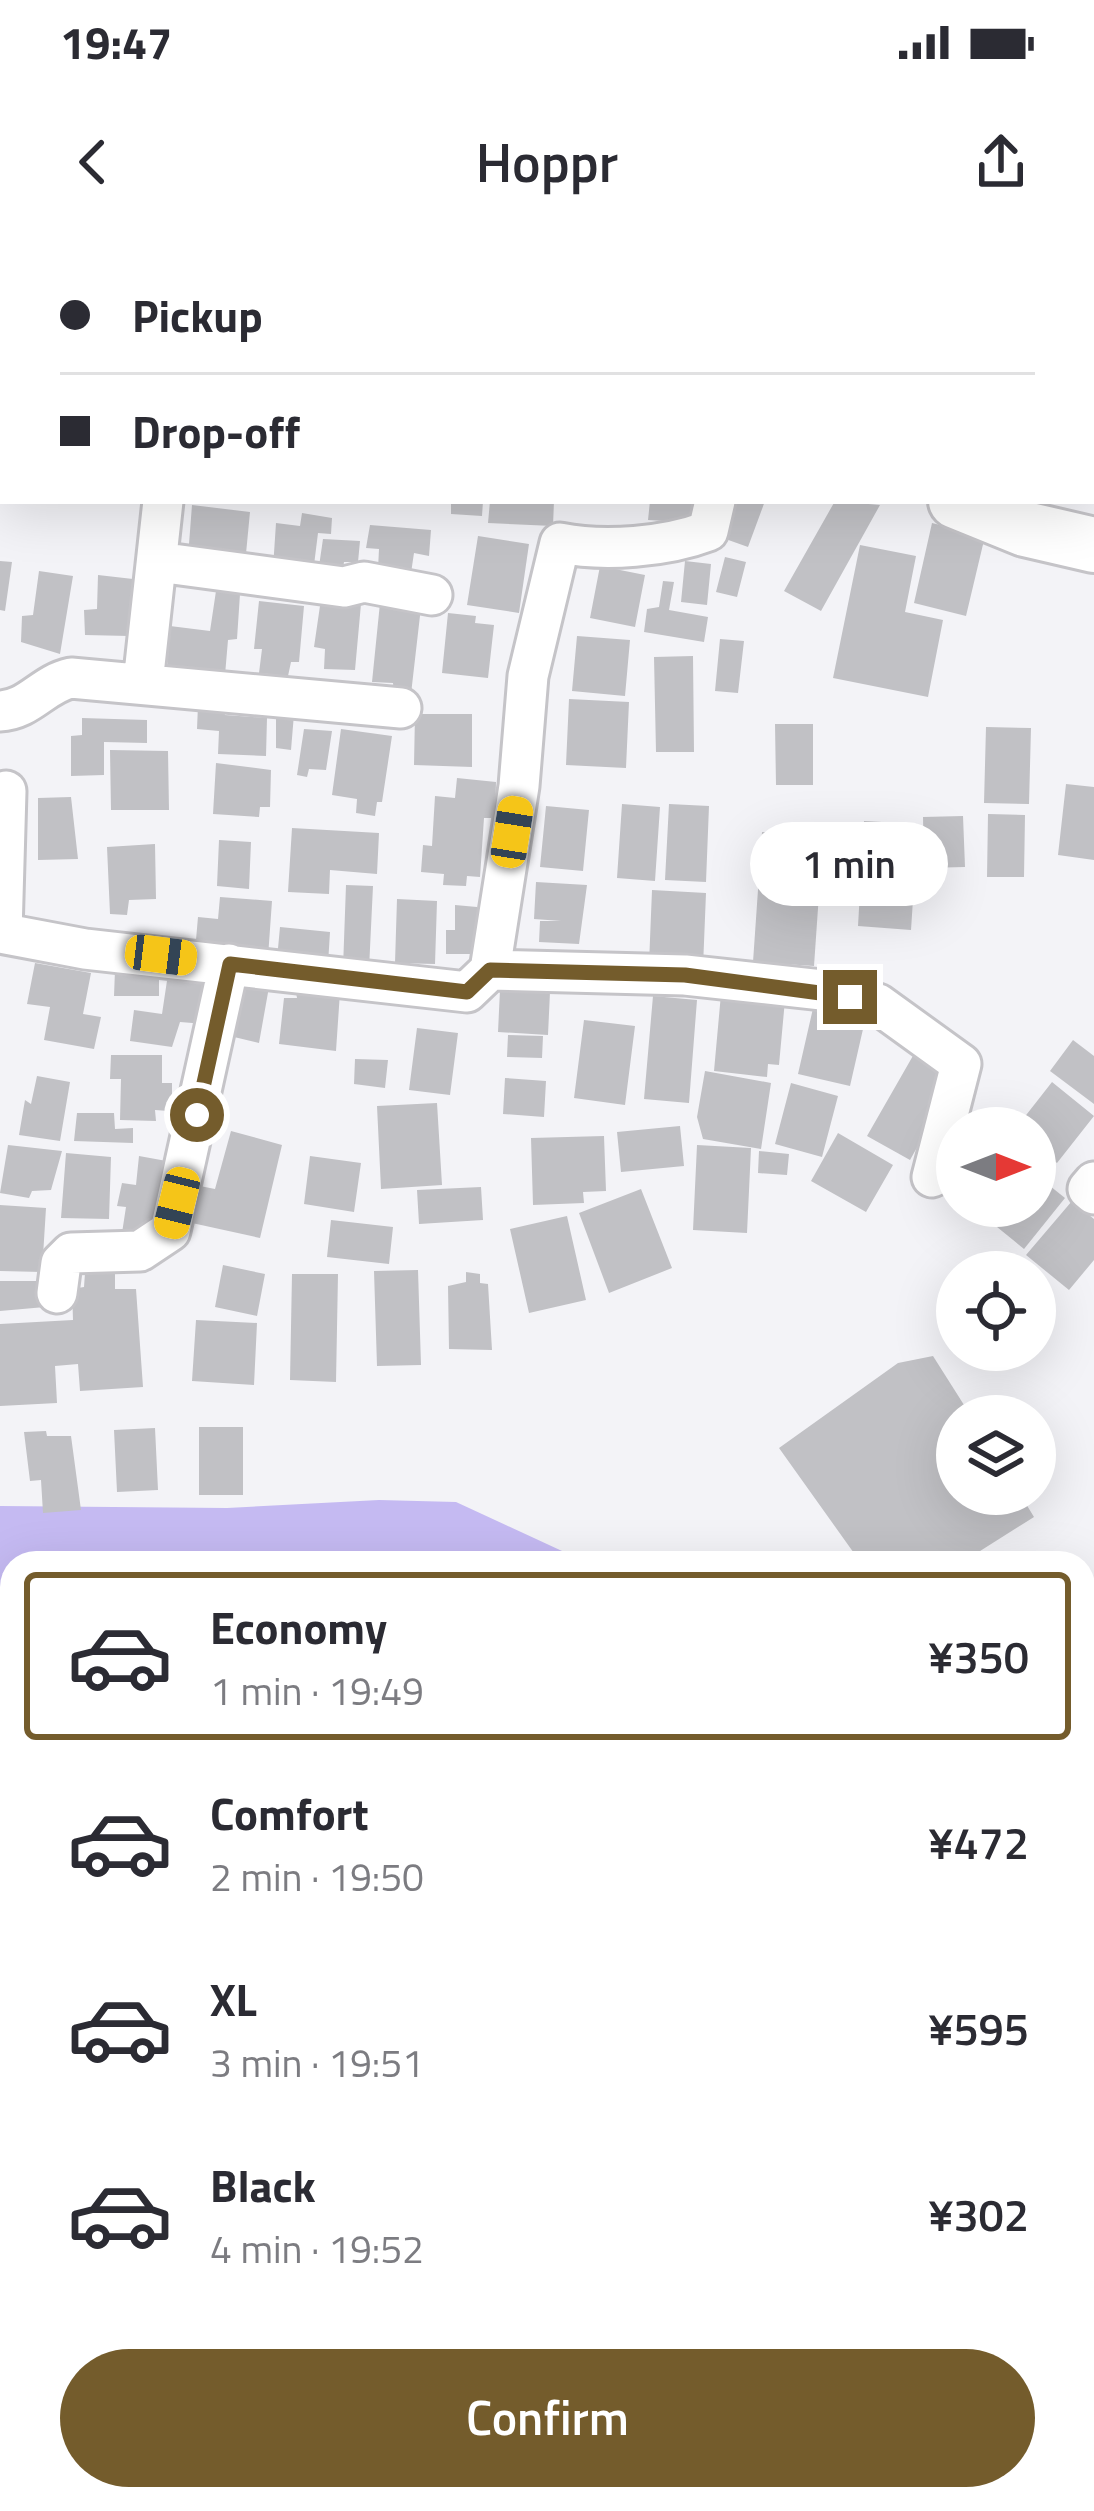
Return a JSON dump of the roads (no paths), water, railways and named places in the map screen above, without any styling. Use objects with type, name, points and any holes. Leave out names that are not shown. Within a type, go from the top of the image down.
[{"type":"main road","points":[[963,504],[1025,529],[1094,545]]},
{"type":"street","points":[[143,683],[163,504]]},
{"type":"street","points":[[6,791],[1,933],[85,949],[467,992],[490,970],[519,786],[528,676],[560,543],[584,548],[689,539],[708,531],[715,504]]},
{"type":"street","points":[[158,562],[344,587],[364,581],[432,596]]},
{"type":"street","points":[[0,711],[21,709],[54,682],[143,683],[401,708]]},
{"type":"street","points":[[57,1293],[61,1263],[71,1252],[140,1251],[170,1231],[230,964]]},
{"type":"street","points":[[490,970],[685,975],[822,990],[878,1004],[961,1064],[932,1177]]},
{"type":"street","points":[[1094,1182],[1088,1189],[1094,1195]]}]
